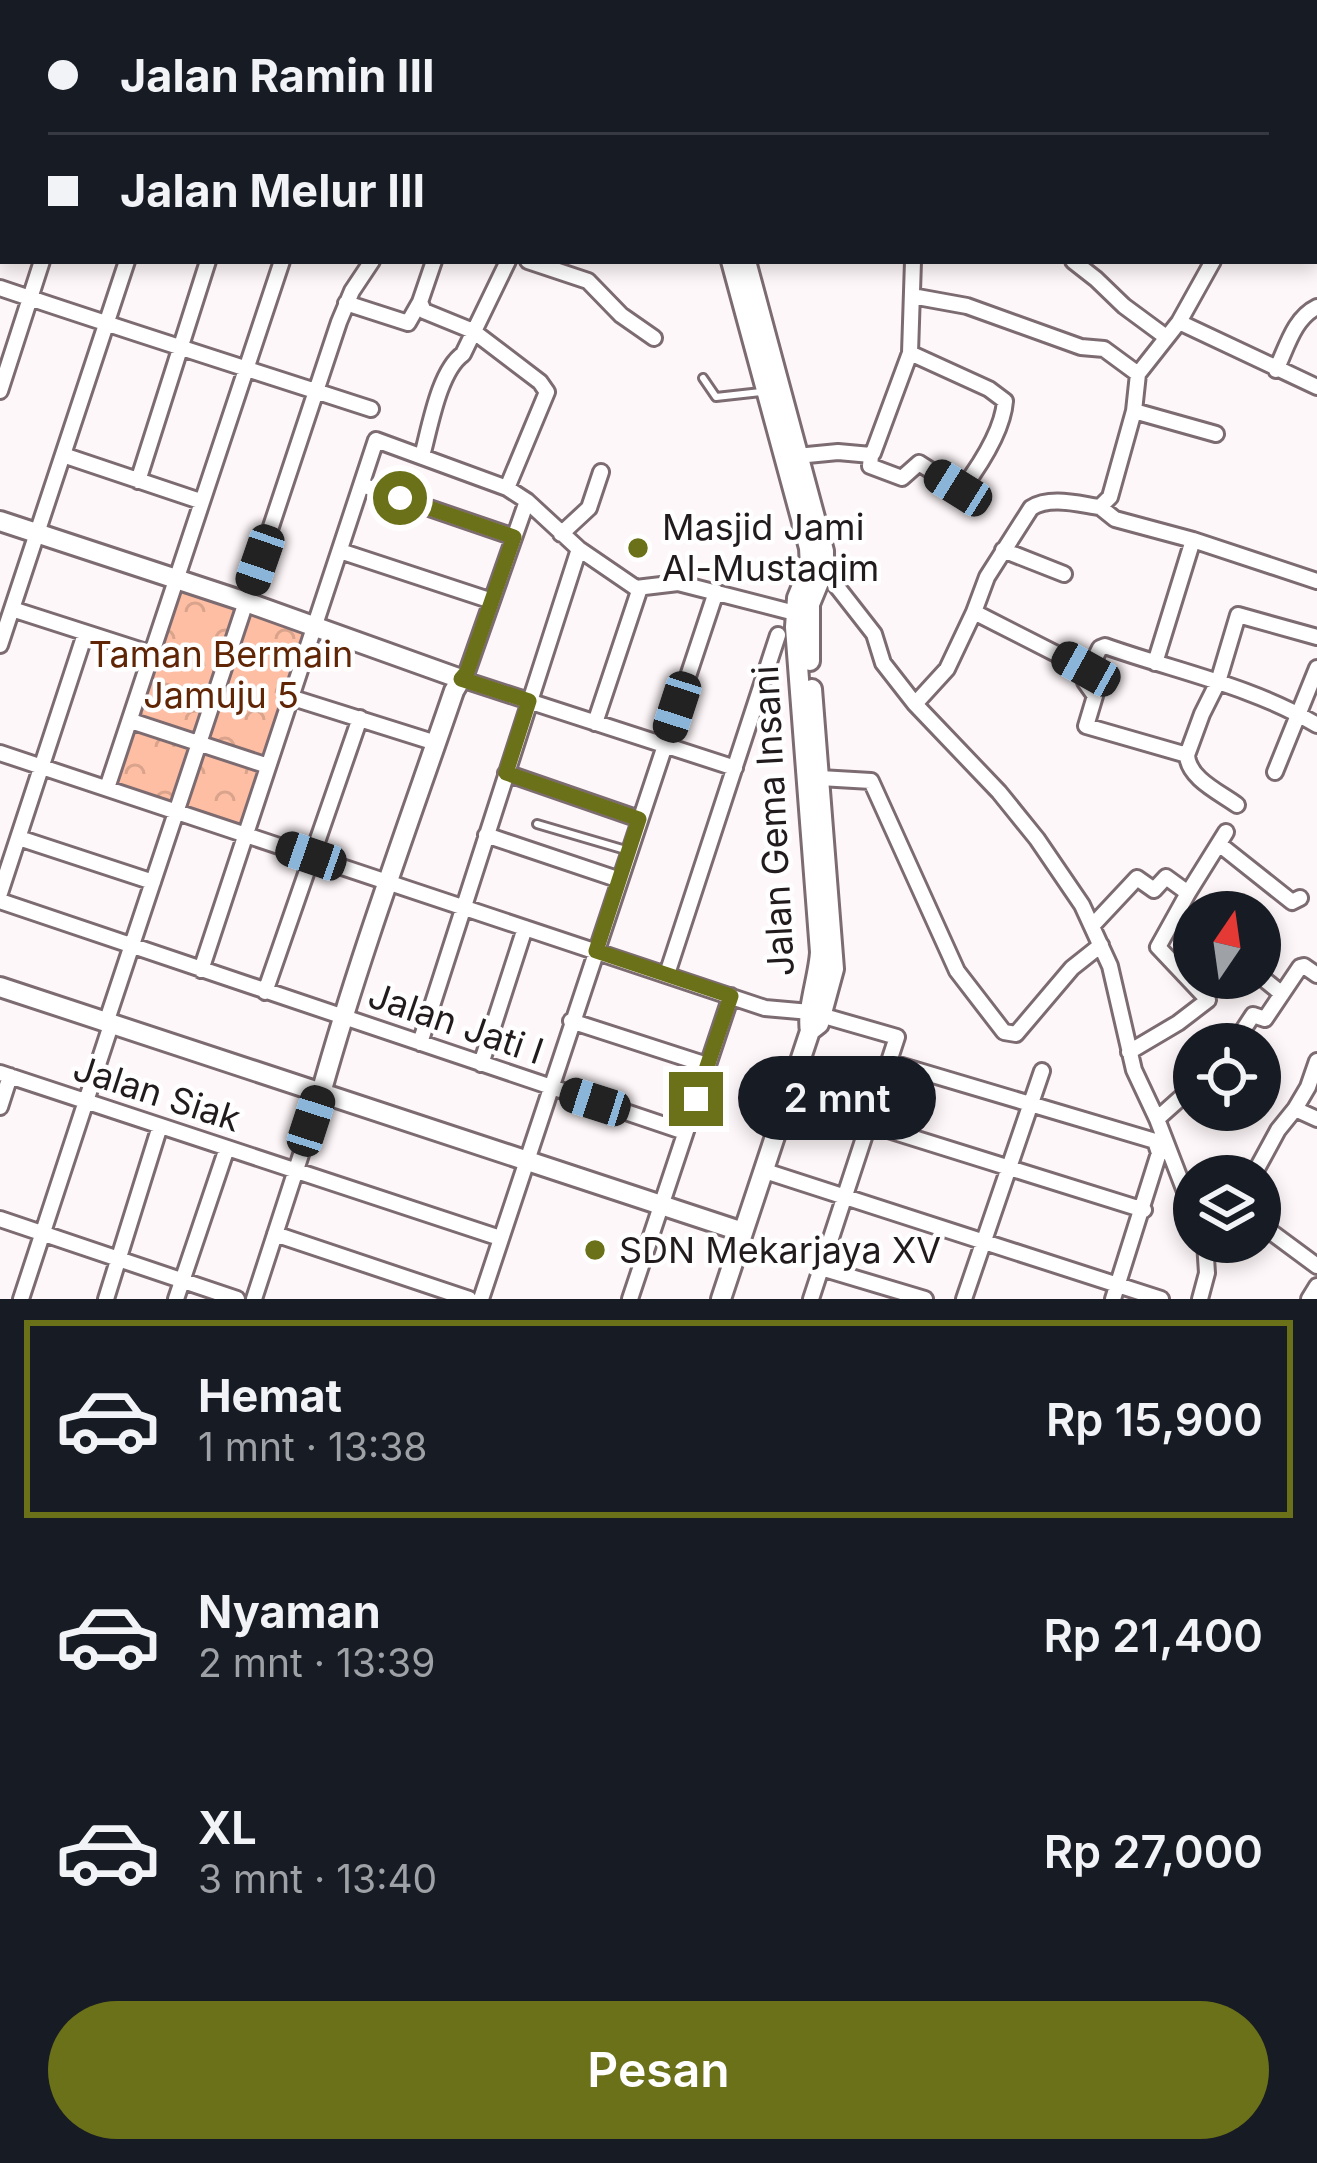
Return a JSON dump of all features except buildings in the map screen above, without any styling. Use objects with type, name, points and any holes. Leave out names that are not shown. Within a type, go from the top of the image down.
[{"type":"street","points":[[0,391],[41,264]]},
{"type":"street","points":[[0,645],[127,264]]},
{"type":"street","points":[[138,481],[207,264]]},
{"type":"street","points":[[107,788],[281,264]]},
{"type":"street","points":[[21,1299],[131,947],[346,303],[370,264]]},
{"type":"street","points":[[346,303],[406,323],[420,302],[433,264]]},
{"type":"street","points":[[422,456],[443,383],[455,359],[464,354],[506,264]]},
{"type":"street","points":[[537,264],[588,281],[620,316],[654,338]]},
{"type":"street","points":[[588,281],[591,264]]},
{"type":"street","name":"Jalan Gema Insani","points":[[732,264],[810,527]]},
{"type":"street","name":"Jalan Gema Insani","points":[[747,264],[797,456],[817,568],[801,584],[820,952],[814,1019]]},
{"type":"street","points":[[910,353],[989,389],[1001,396],[1006,408],[963,488],[919,463],[902,478],[870,466],[910,353],[913,264]]},
{"type":"street","points":[[1076,264],[1166,337]]},
{"type":"street","points":[[1100,506],[1110,497],[1134,411],[1138,374],[1179,322],[1211,264]]},
{"type":"street","points":[[0,288],[371,410]]},
{"type":"street","points":[[912,296],[967,306],[1081,347],[1100,347],[1138,374]]},
{"type":"street","points":[[420,302],[424,311],[473,331],[547,392],[507,488]]},
{"type":"street","points":[[1276,370],[1300,318],[1317,308]]},
{"type":"street","points":[[1179,322],[1317,387]]},
{"type":"street","points":[[1134,411],[1216,434]]},
{"type":"street","points":[[201,970],[376,440],[507,488],[632,586],[679,583],[802,615]]},
{"type":"street","points":[[797,456],[871,454]]},
{"type":"street","points":[[63,455],[200,501]]},
{"type":"street","points":[[561,534],[589,508],[601,472]]},
{"type":"street","points":[[362,485],[514,537]]},
{"type":"street","points":[[254,1299],[387,880],[526,501]]},
{"type":"street","points":[[915,704],[947,669],[987,577],[1026,514],[1039,502],[1100,506],[1115,519],[1317,580]]},
{"type":"street","points":[[0,521],[735,768]]},
{"type":"street","points":[[1155,663],[1193,540]]},
{"type":"street","points":[[420,1043],[579,549]]},
{"type":"street","points":[[1003,550],[1064,574]]},
{"type":"street","points":[[340,551],[493,601]]},
{"type":"street","points":[[817,568],[867,623],[883,663],[915,704],[999,792],[1093,925],[1121,1005],[1134,1070],[1173,1160]]},
{"type":"street","points":[[595,723],[640,588]]},
{"type":"street","points":[[481,1299],[716,592]]},
{"type":"street","points":[[12,609],[152,655]]},
{"type":"street","points":[[974,612],[1089,670],[1102,646],[1218,682],[1317,725]]},
{"type":"street","name":"Jalan Gema Insani","points":[[802,615],[834,969],[814,1019]]},
{"type":"street","points":[[1237,805],[1193,773],[1187,755],[1218,682],[1238,615],[1317,637]]},
{"type":"street","points":[[0,897],[85,634]]},
{"type":"street","points":[[667,974],[778,635]]},
{"type":"street","points":[[1275,772],[1317,668]]},
{"type":"street","points":[[1086,669],[1085,682],[1095,696],[1086,726],[1187,755]]},
{"type":"street","points":[[293,698],[436,743]]},
{"type":"street","points":[[266,992],[360,718]]},
{"type":"street","points":[[131,721],[268,766]]},
{"type":"street","points":[[0,753],[765,1008],[897,1037],[811,1299]]},
{"type":"street","points":[[506,773],[639,819]]},
{"type":"street","points":[[820,778],[871,781],[956,970],[1004,1032],[1016,1034],[1072,968],[1101,945]]},
{"type":"street","points":[[486,835],[620,880]]},
{"type":"street","points":[[19,838],[153,882]]},
{"type":"street","points":[[1189,891],[1222,838],[1280,891]]},
{"type":"street","points":[[1093,925],[1137,878],[1154,890],[1165,876],[1185,891]]},
{"type":"street","points":[[1281,892],[1292,902],[1300,898]]},
{"type":"street","name":"Jalan Jati I","points":[[0,897],[131,947],[685,1132]]},
{"type":"street","points":[[1173,922],[1158,947],[1173,963]]},
{"type":"street","points":[[481,1064],[525,928]]},
{"type":"street","points":[[1248,1023],[1252,1017],[1265,1019],[1301,966],[1317,975]]},
{"type":"street","points":[[0,987],[743,1232]]},
{"type":"street","points":[[630,1299],[731,996]]},
{"type":"street","points":[[1129,1052],[1207,999]]},
{"type":"street","points":[[721,1299],[814,1019]]},
{"type":"street","points":[[571,1022],[707,1065]]},
{"type":"street","points":[[1264,1155],[1308,1087],[1317,1061]]},
{"type":"street","points":[[889,1062],[945,1075],[1159,1146],[1144,1210],[1116,1292]]},
{"type":"street","points":[[964,1299],[1042,1071]]},
{"type":"street","points":[[0,1107],[5,1074]]},
{"type":"street","name":"Jalan Siak","points":[[5,1074],[500,1238]]},
{"type":"street","points":[[1157,1119],[1173,1105]]},
{"type":"street","points":[[1295,1109],[1317,1119]]},
{"type":"street","points":[[868,1124],[1144,1210]]},
{"type":"street","points":[[106,1299],[160,1126]]},
{"type":"street","points":[[176,1299],[227,1148]]},
{"type":"street","points":[[764,1171],[985,1242],[1116,1292],[1161,1299]]},
{"type":"street","points":[[0,1219],[237,1299]]},
{"type":"street","points":[[275,1234],[469,1299]]},
{"type":"street","points":[[1281,1239],[1317,1266]]},
{"type":"street","points":[[1205,1295],[1206,1263]]},
{"type":"street","points":[[821,1268],[925,1299]]},
{"type":"street","points":[[1309,1299],[1317,1286]]},
{"type":"lane","points":[[703,378],[716,397],[766,391]]},
{"type":"lane","points":[[537,824],[629,851]]},
{"type":"green space","name":"Taman Bermain Jamuju 5","points":[[175,578],[315,625],[247,834],[107,788]]},
{"type":"place","name":"Masjid Jami Al-Mustaqim","points":[[638,548]]},
{"type":"place","name":"SDN Mekarjaya XV","points":[[595,1250]]},
{"type":"route","points":[[400,498],[514,537],[461,679],[529,701],[506,773],[639,819],[596,951],[731,996],[696,1099]]}]
